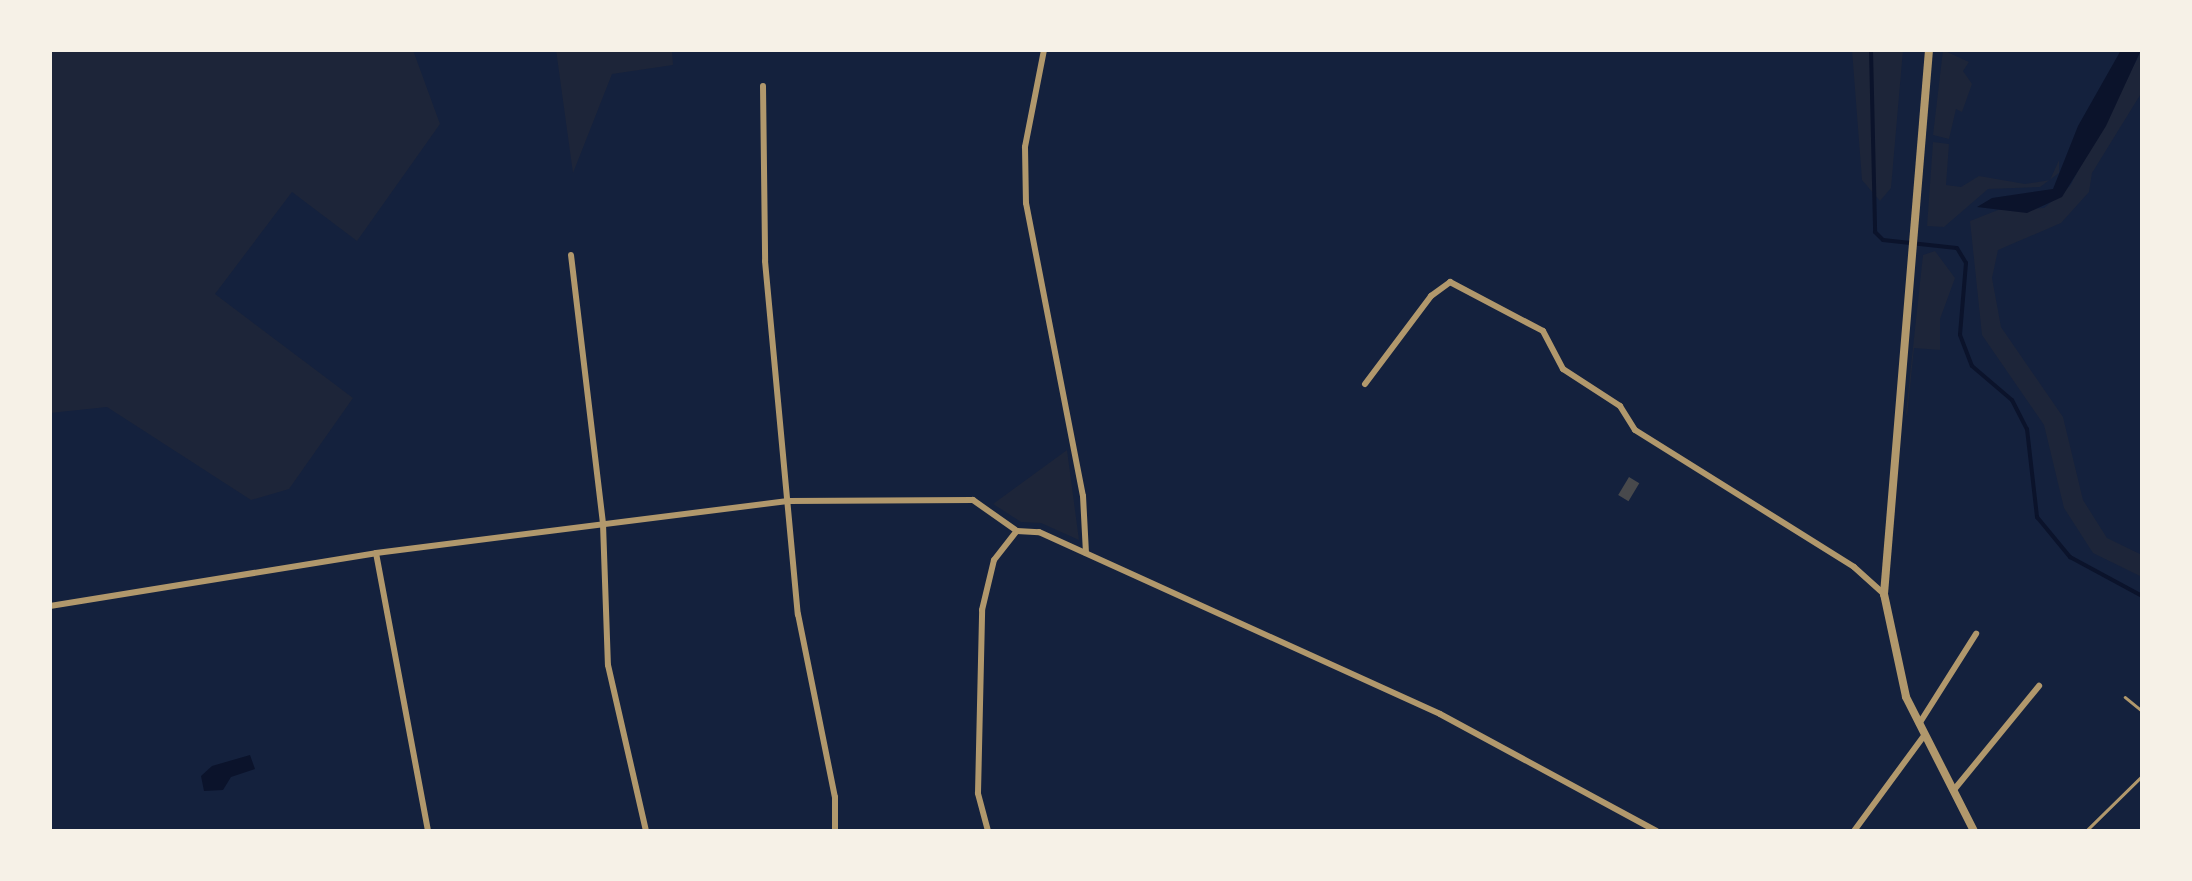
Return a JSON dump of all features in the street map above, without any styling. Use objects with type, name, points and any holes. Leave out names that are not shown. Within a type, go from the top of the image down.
[{"type":"street","points":[[1044,50],[1025,147],[1026,203],[1083,496],[1086,554]]},
{"type":"street","points":[[1929,50],[1884,594],[1898,669],[1918,725],[1974,831]]},
{"type":"street","points":[[763,86],[765,261],[798,614],[834,797],[835,831]]},
{"type":"street","points":[[572,255],[602,524],[608,665],[646,831]]},
{"type":"street","points":[[1365,384],[1431,296],[1450,282],[1542,331],[1563,369],[1620,406],[1635,430],[1854,567],[1884,594]]},
{"type":"street","points":[[50,606],[376,553],[788,501],[973,500],[1017,531],[1039,532],[1440,714],[1656,831]]},
{"type":"street","points":[[988,831],[978,793],[982,610],[994,560],[1017,531]]},
{"type":"street","points":[[376,553],[428,831]]},
{"type":"street","points":[[1918,725],[1976,634]]},
{"type":"street","points":[[1952,792],[2039,686]]},
{"type":"street","points":[[1854,831],[1923,737]]},
{"type":"lane","points":[[2125,697],[2142,711]]},
{"type":"lane","points":[[2086,831],[2142,776]]},
{"type":"shaded area","points":[[50,50],[413,50],[440,124],[357,241],[292,192],[215,294],[353,398],[289,489],[251,500],[107,407],[50,413]]},
{"type":"shaded area","points":[[556,50],[672,50],[673,65],[612,74],[573,173]]},
{"type":"shaded area","points":[[1852,50],[1903,50],[1891,188],[1880,201],[1862,180]]},
{"type":"shaded area","points":[[1943,50],[1969,62],[1963,71],[1972,84],[1962,112],[1956,109],[1949,139],[1933,135]]},
{"type":"shaded area","points":[[2121,50],[2141,50],[2106,126],[2062,197],[2027,213],[1977,207],[1992,198],[2053,189],[2078,126]]},
{"type":"shaded area","points":[[2142,50],[2142,92],[2092,173],[2089,192],[2061,223],[1998,250],[1992,278],[2001,327],[2063,417],[2083,500],[2107,538],[2142,555],[2142,577],[2093,553],[2064,508],[2044,425],[1982,335],[1970,221],[1998,210],[2044,208],[2070,186]]},
{"type":"shaded area","points":[[1933,142],[1949,144],[1946,185],[1961,187],[1979,176],[2025,184],[2049,180],[2040,187],[1988,189],[1944,227],[1927,226]]},
{"type":"shaded area","points":[[1935,251],[1955,278],[1940,319],[1940,350],[1914,348],[1907,417],[1923,255]]},
{"type":"shaded area","points":[[1067,450],[1079,540],[1041,523],[1021,522],[993,504]]},
{"type":"shaded area","points":[[250,755],[255,769],[231,777],[223,790],[204,791],[201,776],[212,766]]},
{"type":"building","points":[[1629,477],[1639,483],[1628,501],[1618,495]]},
{"type":"waterway","points":[[1871,50],[1875,232],[1883,240],[1957,248],[1966,263],[1960,335],[1972,366],[2012,400],[2027,429],[2037,517],[2070,557],[2142,596]]}]
